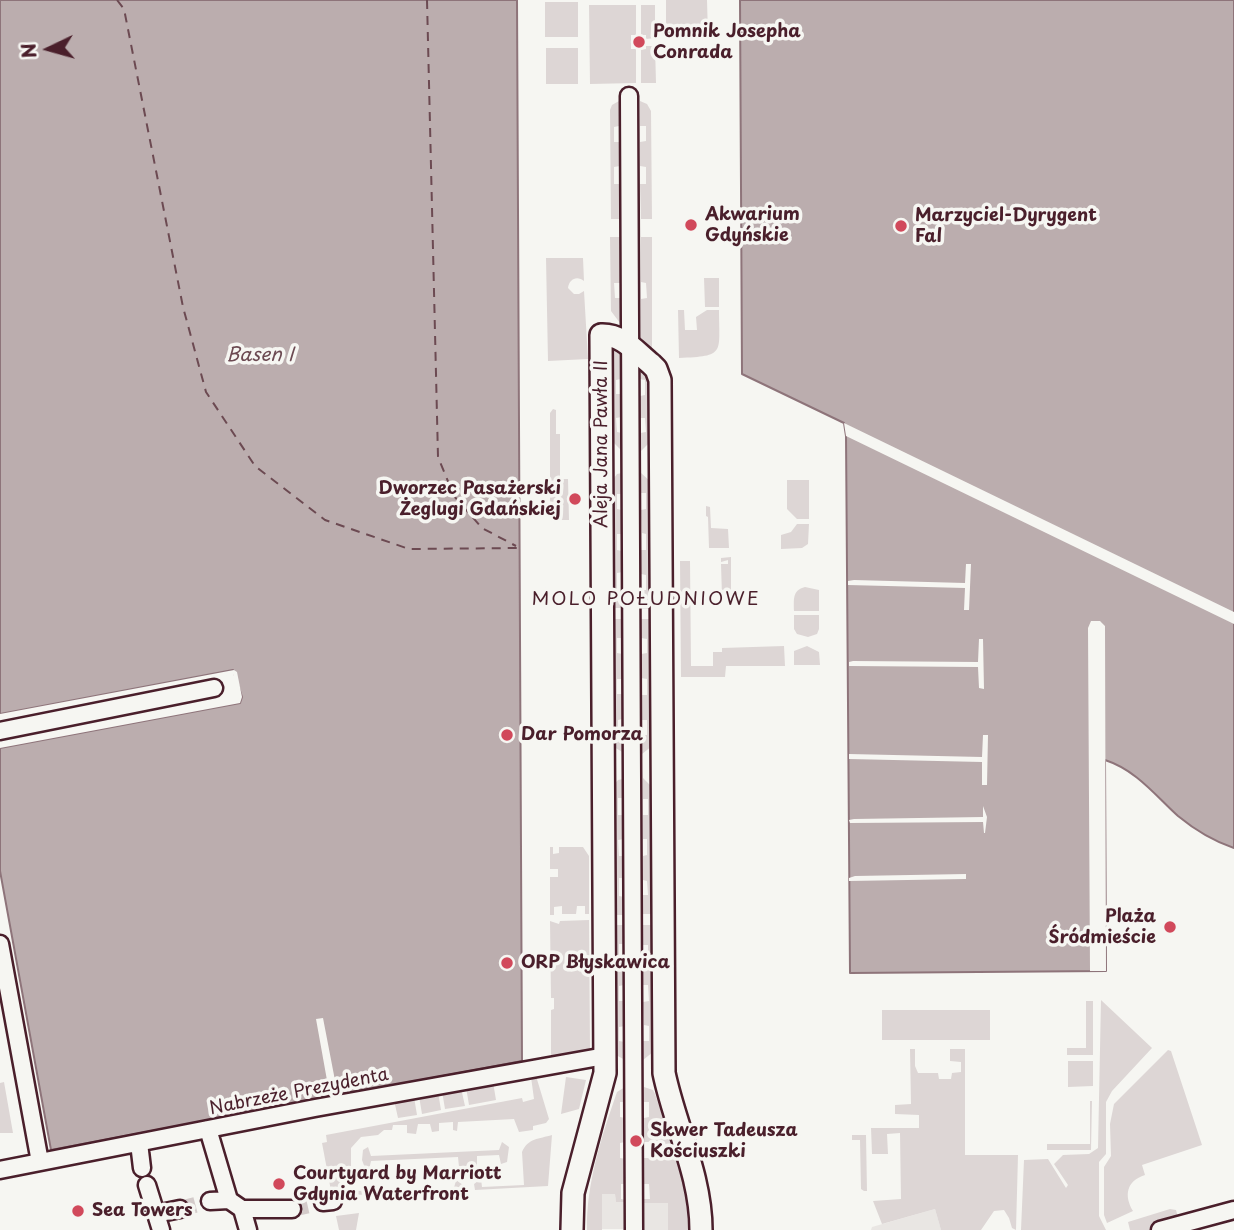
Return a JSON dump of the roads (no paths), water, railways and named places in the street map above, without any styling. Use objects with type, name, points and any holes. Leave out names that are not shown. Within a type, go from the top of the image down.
[{"type":"street","points":[[629,96],[634,1230]]},
{"type":"street","name":"Aleja Jana Pawła II","points":[[572,1230],[573,1193],[606,1073],[601,335],[614,335],[656,369],[660,380],[664,1073],[698,1189],[701,1230]]},
{"type":"street","points":[[0,731],[214,688]]},
{"type":"street","points":[[0,944],[40,1162]]},
{"type":"street","name":"Nabrzeże Prezydenta","points":[[0,1170],[315,1108],[606,1056]]},
{"type":"street","points":[[208,1129],[248,1230]]},
{"type":"street","points":[[139,1143],[142,1168]]},
{"type":"street","points":[[147,1185],[158,1222],[180,1209]]},
{"type":"street","points":[[210,1201],[292,1209]]},
{"type":"street","points":[[1160,1230],[1228,1211]]},
{"type":"street","points":[[1221,1230],[1228,1211]]},
{"type":"water","name":"Basen I","points":[[0,0],[517,0],[522,1061],[51,1150],[0,871],[0,748],[240,703],[242,697],[233,670],[0,714]]},
{"type":"water","points":[[740,0],[1234,0],[1234,848],[1191,826],[1136,777],[1105,760],[1106,971],[850,973],[846,436],[844,423],[742,374]]},
{"type":"tunnel","points":[[180,1209],[210,1201]]},
{"type":"tunnel","points":[[292,1209],[323,1202]]},
{"type":"place","name":"Pomnik Josepha Conrada","points":[[639,42]]},
{"type":"place","name":"Akwarium Gdyńskie","points":[[691,225]]},
{"type":"place","name":"Marzyciel-Dyrygent Fal","points":[[901,226]]},
{"type":"place","name":"Dworzec Pasażerski Żeglugi Gdańskiej","points":[[575,499]]},
{"type":"place","name":"Dar Pomorza","points":[[507,735]]},
{"type":"place","name":"Plaża Śródmieście","points":[[1170,927]]},
{"type":"place","name":"ORP Błyskawica","points":[[507,963]]},
{"type":"place","name":"Skwer Tadeusza Kościuszki","points":[[636,1141]]},
{"type":"place","name":"Courtyard by Marriott Gdynia Waterfront","points":[[279,1184]]},
{"type":"place","name":"Sea Towers","points":[[78,1211]]},
{"type":"district","name":"MOLO POŁUDNIOWE","points":[[646,600]]}]
